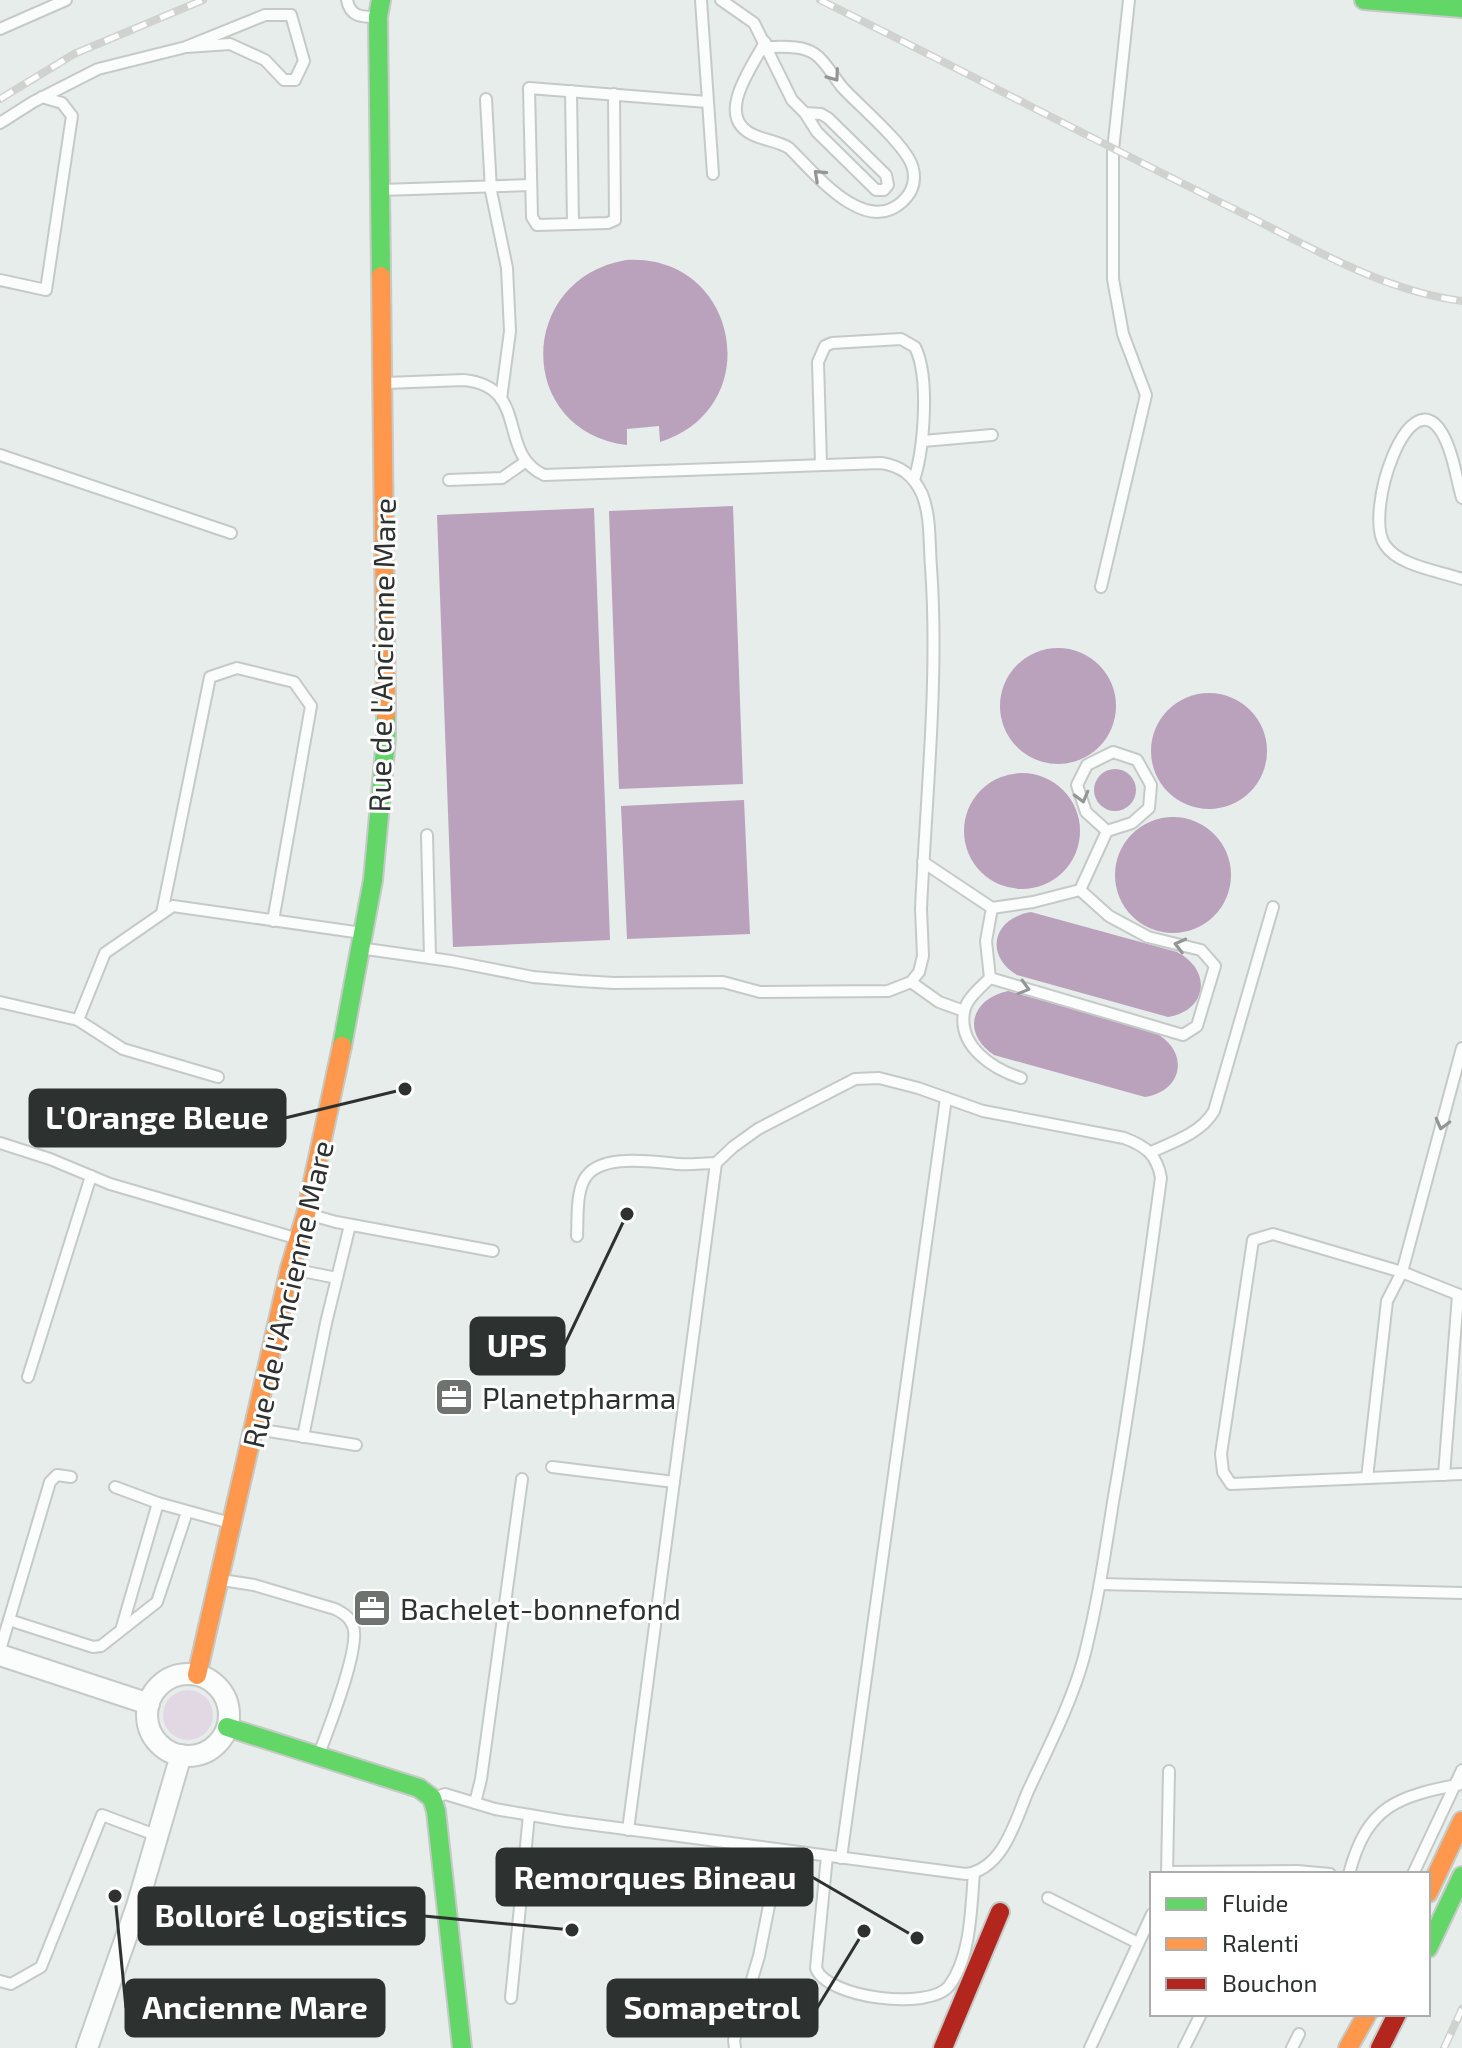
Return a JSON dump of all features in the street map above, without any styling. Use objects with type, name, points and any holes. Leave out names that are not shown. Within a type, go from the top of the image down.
[{"type":"street","points":[[1364,0],[1462,8]]},
{"type":"street","name":"Rue de l'Ancienne Mare","points":[[197,1675],[344,1045],[373,880],[386,739],[380,9]]},
{"type":"street","points":[[0,1652],[149,1704]]},
{"type":"street","points":[[177,1675],[197,1675],[207,1678],[221,1690],[229,1708],[227,1727],[214,1746],[193,1755],[170,1752],[153,1737],[147,1715],[149,1704],[153,1694],[167,1679],[177,1675]]},
{"type":"street","points":[[227,1727],[419,1788],[432,1798],[436,1811],[462,2048]]},
{"type":"street","points":[[87,2048],[158,1836],[181,1755]]},
{"type":"street","points":[[1430,1889],[1462,1821]]},
{"type":"street","points":[[1430,1944],[1462,1876]]},
{"type":"street","points":[[943,2048],[1000,1912]]},
{"type":"street","points":[[77,2048],[109,1987]]},
{"type":"street","points":[[1348,2048],[1366,2016]]},
{"type":"street","points":[[1380,2048],[1396,2016]]},
{"type":"lane","points":[[0,29],[66,0]]},
{"type":"lane","points":[[347,0],[353,14],[362,17],[380,9]]},
{"type":"lane","points":[[701,0],[713,174]]},
{"type":"lane","points":[[721,0],[748,16],[766,44],[792,100],[817,132],[869,184],[876,190],[884,190],[888,185],[886,175],[828,118],[821,114],[805,113]]},
{"type":"lane","points":[[1101,587],[1146,395],[1123,334],[1113,279],[1113,150],[1129,0]]},
{"type":"lane","points":[[0,123],[42,97],[98,69],[186,47],[265,15],[291,15],[304,61],[295,80],[284,80],[265,60],[230,44],[186,47]]},
{"type":"lane","points":[[766,44],[796,48],[817,55],[840,85],[904,151],[914,169],[914,183],[910,194],[902,202],[892,210],[881,213],[855,207],[789,148],[776,140],[757,136],[739,124],[734,116],[735,104],[766,44]]},
{"type":"lane","points":[[614,94],[615,220],[608,223],[537,225],[532,217],[529,88],[614,94],[707,102]]},
{"type":"lane","points":[[571,91],[573,224]]},
{"type":"lane","points":[[0,280],[46,290],[72,116],[62,103],[42,97]]},
{"type":"lane","points":[[486,99],[494,215],[507,268],[510,331],[501,399]]},
{"type":"lane","points":[[381,190],[531,185]]},
{"type":"lane","points":[[821,464],[818,362],[825,346],[901,339],[915,347],[922,369],[923,441],[914,480]]},
{"type":"lane","points":[[78,1020],[105,953],[173,906],[273,921],[430,958],[533,977],[614,983],[723,982],[760,992],[888,991],[911,982],[919,972],[923,956],[923,862],[934,616],[927,514],[914,480],[905,471],[881,463],[544,475],[525,462],[518,449],[513,420],[501,399],[489,388],[475,381],[384,384]]},
{"type":"lane","points":[[1462,498],[1442,433],[1435,424],[1427,421],[1407,427],[1400,437],[1377,514],[1383,543],[1399,558],[1462,579]]},
{"type":"lane","points":[[923,441],[992,435]]},
{"type":"lane","points":[[0,455],[231,533]]},
{"type":"lane","points":[[449,480],[502,478],[525,462]]},
{"type":"lane","points":[[162,913],[210,677],[237,668],[294,682],[311,706],[273,921]]},
{"type":"lane","points":[[1080,890],[1107,831],[1132,823],[1149,808],[1151,785],[1137,760],[1113,752],[1087,765],[1077,785],[1086,812],[1107,831]]},
{"type":"lane","points":[[427,835],[430,958]]},
{"type":"lane","points":[[923,862],[992,908],[1080,890]]},
{"type":"lane","points":[[990,978],[1183,1035],[1197,1026],[1215,966],[1201,950],[1148,937],[1109,916],[1080,890]]},
{"type":"lane","points":[[1151,1152],[1182,1139],[1209,1120],[1214,1111],[1273,907]]},
{"type":"lane","points":[[990,978],[986,941],[992,908]]},
{"type":"lane","points":[[990,978],[974,993],[964,1011],[966,1032],[975,1050],[999,1071],[1021,1078]]},
{"type":"lane","points":[[911,982],[939,1002],[964,1011]]},
{"type":"lane","points":[[0,1002],[78,1020],[123,1049],[218,1077]]},
{"type":"lane","points":[[1367,1478],[1387,1301],[1402,1272],[1462,1048]]},
{"type":"lane","points":[[432,1798],[445,1794],[529,1815],[628,1830],[966,1874],[991,1863],[999,1853],[1073,1691],[1100,1584],[1161,1178],[1159,1164],[1141,1144],[983,1111],[879,1078],[855,1079],[758,1129],[716,1163],[628,1830]]},
{"type":"lane","points":[[841,1858],[946,1098]]},
{"type":"lane","points":[[0,1143],[50,1159],[110,1184],[297,1239]]},
{"type":"lane","points":[[577,1236],[582,1182],[594,1169],[631,1160],[716,1163]]},
{"type":"lane","points":[[28,1377],[91,1176]]},
{"type":"lane","points":[[306,1214],[493,1251]]},
{"type":"lane","points":[[303,1437],[350,1225]]},
{"type":"lane","points":[[1444,1475],[1460,1295],[1402,1272],[1273,1234],[1253,1240],[1221,1454],[1223,1472],[1231,1484],[1444,1475],[1462,1474]]},
{"type":"lane","points":[[290,1268],[337,1278]]},
{"type":"lane","points":[[254,1429],[356,1445]]},
{"type":"lane","points":[[552,1467],[674,1482]]},
{"type":"lane","points":[[0,1652],[50,1482],[57,1475],[71,1477]]},
{"type":"lane","points":[[475,1803],[481,1779],[522,1479]]},
{"type":"lane","points":[[115,1487],[187,1512],[233,1523]]},
{"type":"lane","points":[[122,1627],[158,1503]]},
{"type":"lane","points":[[9,1620],[93,1647],[101,1646],[151,1607],[160,1596],[187,1512]]},
{"type":"lane","points":[[220,1579],[254,1585],[335,1609],[353,1623],[352,1653],[319,1756]]},
{"type":"lane","points":[[1100,1584],[1462,1593]]},
{"type":"lane","points":[[1414,1872],[1462,1770]]},
{"type":"lane","points":[[1168,1872],[1169,1771]]},
{"type":"lane","points":[[1350,1872],[1370,1826],[1383,1810],[1400,1799],[1458,1784]]},
{"type":"lane","points":[[0,1981],[11,1984],[41,1967],[102,1815],[158,1836]]},
{"type":"lane","points":[[511,1998],[524,1841],[529,1815]]},
{"type":"lane","points":[[735,2048],[734,2040],[759,1956],[780,1850]]},
{"type":"lane","points":[[827,1856],[816,1968],[818,1976],[835,1987],[885,1998],[935,1996],[951,1983],[964,1948],[974,1873]]},
{"type":"lane","points":[[1232,1872],[1308,1872]]},
{"type":"lane","points":[[1048,1898],[1138,1943]]},
{"type":"lane","points":[[1090,2048],[1150,1918]]},
{"type":"lane","points":[[1184,2048],[1200,2016]]},
{"type":"lane","points":[[1292,2048],[1299,2034]]},
{"type":"shaded area","points":[[626,260],[664,264],[694,281],[715,306],[726,336],[726,368],[716,398],[694,424],[660,442],[659,426],[627,429],[627,445],[590,434],[564,413],[548,385],[543,354],[548,323],[564,295],[590,273]]},
{"type":"shaded area","points":[[733,506],[743,784],[619,789],[609,511]]},
{"type":"shaded area","points":[[594,508],[610,940],[453,947],[437,515]]},
{"type":"shaded area","points":[[1058,648],[1080,652],[1099,665],[1112,684],[1116,706],[1112,728],[1099,747],[1080,760],[1058,764],[1036,760],[1017,747],[1004,728],[1000,706],[1004,684],[1017,665],[1036,652]]},
{"type":"shaded area","points":[[1209,693],[1231,697],[1250,710],[1263,729],[1267,751],[1263,773],[1250,792],[1231,805],[1209,809],[1187,805],[1168,792],[1155,773],[1151,751],[1155,729],[1168,710],[1187,697]]},
{"type":"shaded area","points":[[1115,769],[1130,775],[1136,790],[1130,805],[1115,811],[1100,805],[1094,790],[1100,775]]},
{"type":"shaded area","points":[[1022,773],[1044,777],[1063,790],[1076,809],[1080,831],[1076,853],[1063,872],[1044,885],[1022,889],[1000,885],[981,872],[968,853],[964,831],[968,809],[981,790],[1000,777]]},
{"type":"shaded area","points":[[744,800],[750,934],[627,939],[621,806]]},
{"type":"shaded area","points":[[1173,817],[1195,821],[1214,834],[1227,853],[1231,875],[1227,897],[1214,916],[1195,929],[1173,933],[1151,929],[1132,916],[1119,897],[1115,875],[1119,853],[1132,834],[1151,821]]},
{"type":"shaded area","points":[[1031,912],[1177,952],[1196,969],[1201,989],[1198,998],[1181,1013],[1168,1017],[1017,975],[1006,967],[1000,957],[997,938],[1008,921]]},
{"type":"shaded area","points":[[1008,991],[1154,1032],[1173,1049],[1178,1069],[1175,1078],[1158,1093],[1145,1097],[994,1055],[977,1037],[975,1018],[986,1001]]},
{"type":"shaded area","points":[[188,1690],[206,1697],[213,1715],[206,1733],[188,1740],[170,1733],[163,1715],[170,1697]]},
{"type":"railway","points":[[0,99],[74,54],[203,0]]},
{"type":"railway","points":[[820,0],[1319,252],[1403,288],[1462,301]]},
{"type":"railway","points":[[1444,2048],[1462,2009]]},
{"type":"traffic: fast","points":[[381,0],[378,17],[381,276]]},
{"type":"traffic: fast","points":[[1364,0],[1462,8]]},
{"type":"traffic: fast","points":[[342,1046],[373,880],[386,714]]},
{"type":"traffic: fast","points":[[227,1727],[419,1788],[432,1798],[436,1811],[462,2048]]},
{"type":"traffic: fast","points":[[1430,1944],[1462,1876]]},
{"type":"traffic: slow","points":[[381,276],[386,714]]},
{"type":"traffic: slow","points":[[197,1675],[290,1268],[306,1214],[342,1046]]},
{"type":"traffic: slow","points":[[1430,1889],[1462,1821]]},
{"type":"traffic: slow","points":[[1348,2048],[1366,2016]]},
{"type":"traffic: jam","points":[[943,2048],[1000,1912]]},
{"type":"traffic: jam","points":[[1380,2048],[1396,2016]]},
{"type":"place","name":"L'Orange Bleue","points":[[405,1089]]},
{"type":"place","name":"UPS","points":[[627,1214]]},
{"type":"place","name":"Planetpharma","points":[[454,1397]]},
{"type":"place","name":"Bachelet-bonnefond","points":[[372,1608]]},
{"type":"place","name":"Ancienne Mare","points":[[115,1896]]},
{"type":"place","name":"Bolloré Logistics","points":[[572,1930]]},
{"type":"place","name":"Somapetrol","points":[[864,1931]]},
{"type":"place","name":"Remorques Bineau","points":[[917,1938]]}]
